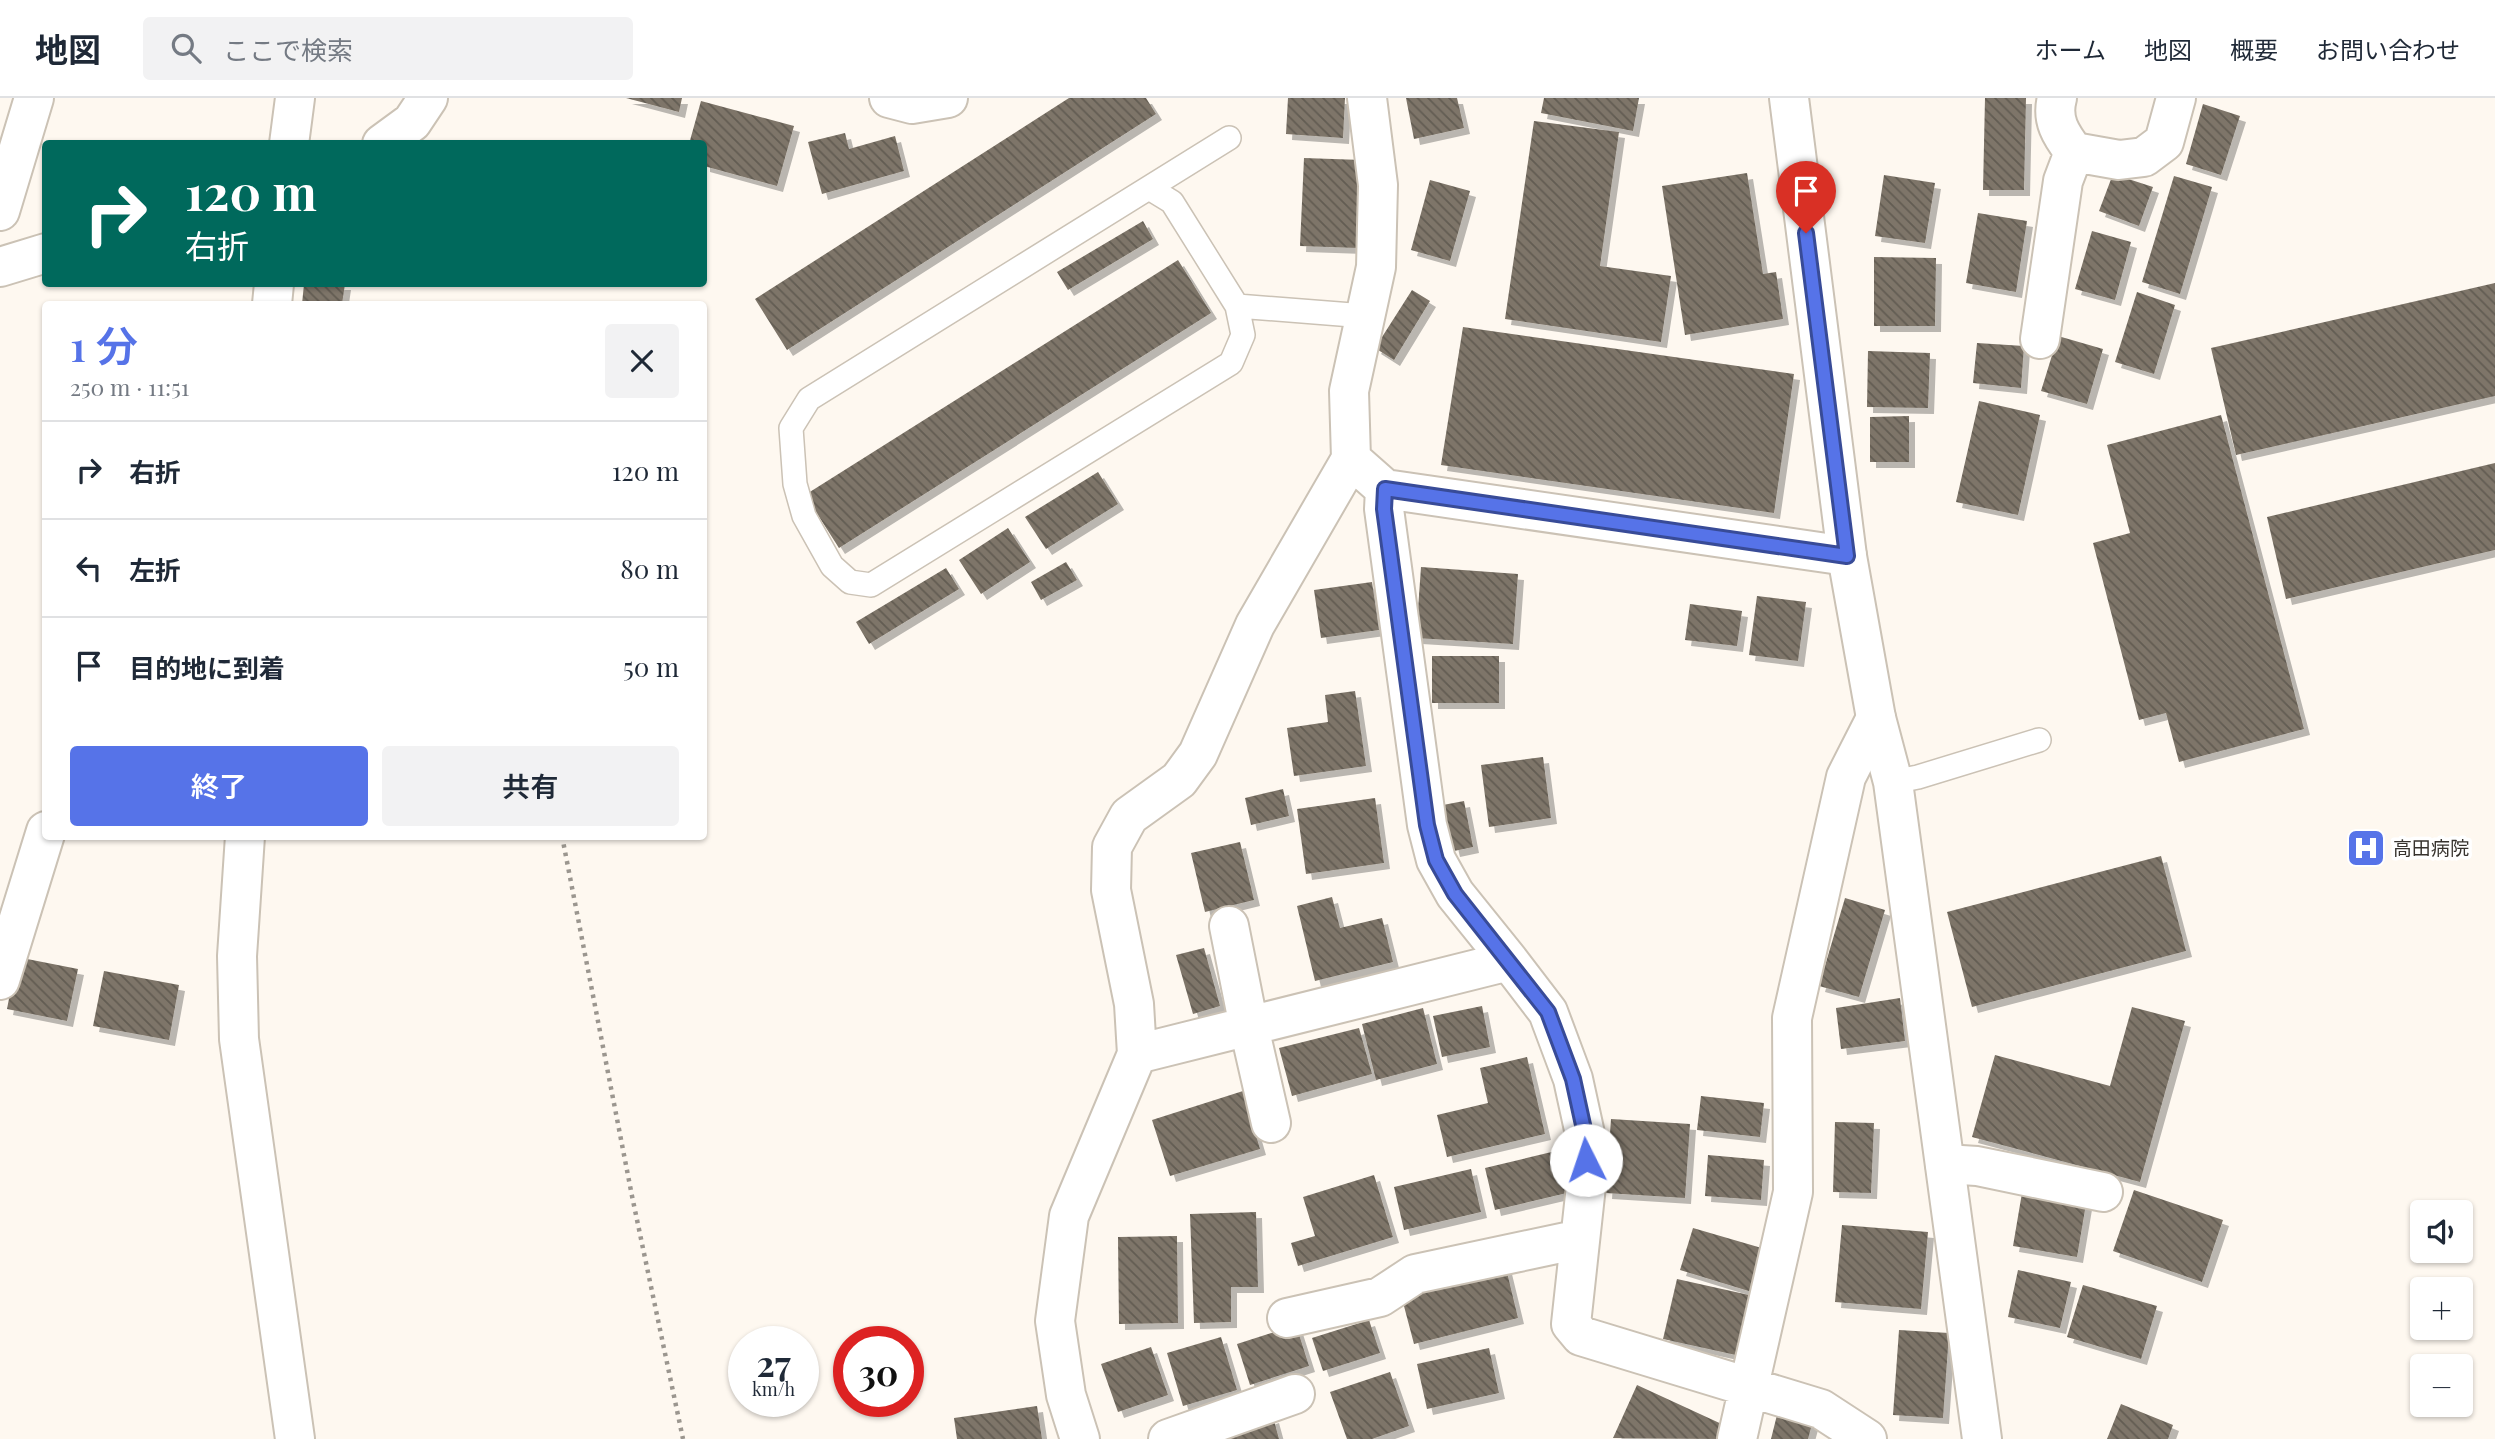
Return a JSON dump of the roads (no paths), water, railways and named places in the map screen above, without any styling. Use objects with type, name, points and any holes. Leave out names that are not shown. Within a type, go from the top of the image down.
[{"type":"street","points":[[0,211],[34,98]]},
{"type":"street","points":[[290,140],[295,98]]},
{"type":"street","points":[[387,140],[412,122],[428,98]]},
{"type":"street","points":[[889,98],[912,104],[948,98]]},
{"type":"street","points":[[1080,1439],[1066,1395],[1055,1321],[1069,1216],[1137,1054],[1135,1004],[1111,890],[1112,847],[1129,816],[1179,780],[1198,754],[1255,625],[1351,459],[1349,391],[1376,267],[1378,186],[1367,98]]},
{"type":"street","points":[[1789,98],[1847,556],[1876,718],[1893,782],[1982,1439]]},
{"type":"street","points":[[2057,98],[2053,110],[2059,132],[2074,152],[2119,160],[2144,156],[2164,142],[2176,98]]},
{"type":"street","points":[[2040,339],[2063,181],[2074,152]]},
{"type":"street","points":[[0,267],[42,254]]},
{"type":"street","points":[[1351,459],[1385,489],[1847,556]]},
{"type":"street","points":[[1385,489],[1384,509],[1427,825],[1436,860],[1455,894],[1548,1012],[1573,1079],[1585,1134],[1586,1186],[1571,1324],[1581,1336],[1821,1409],[1867,1439]]},
{"type":"street","points":[[1737,1439],[1793,1192],[1792,1018],[1846,777],[1876,718]]},
{"type":"street","points":[[0,979],[43,840]]},
{"type":"street","points":[[245,840],[237,956],[239,1039],[295,1439]]},
{"type":"street","points":[[1229,926],[1271,1123]]},
{"type":"street","points":[[1137,1054],[1508,961]]},
{"type":"street","points":[[1945,1164],[1977,1166],[2103,1192]]},
{"type":"street","points":[[1287,1318],[1380,1297],[1415,1274],[1580,1239]]},
{"type":"street","points":[[1168,1439],[1295,1394]]},
{"type":"lane","points":[[1149,188],[1172,202],[1237,306],[1244,335],[1231,363],[871,585],[850,582],[832,566],[804,516],[795,484],[791,428],[809,399],[1229,138]]},
{"type":"lane","points":[[1237,306],[1365,316]]},
{"type":"lane","points":[[1893,782],[1918,778],[2039,740]]},
{"type":"place","name":"高田病院","points":[[2366,848]]}]
